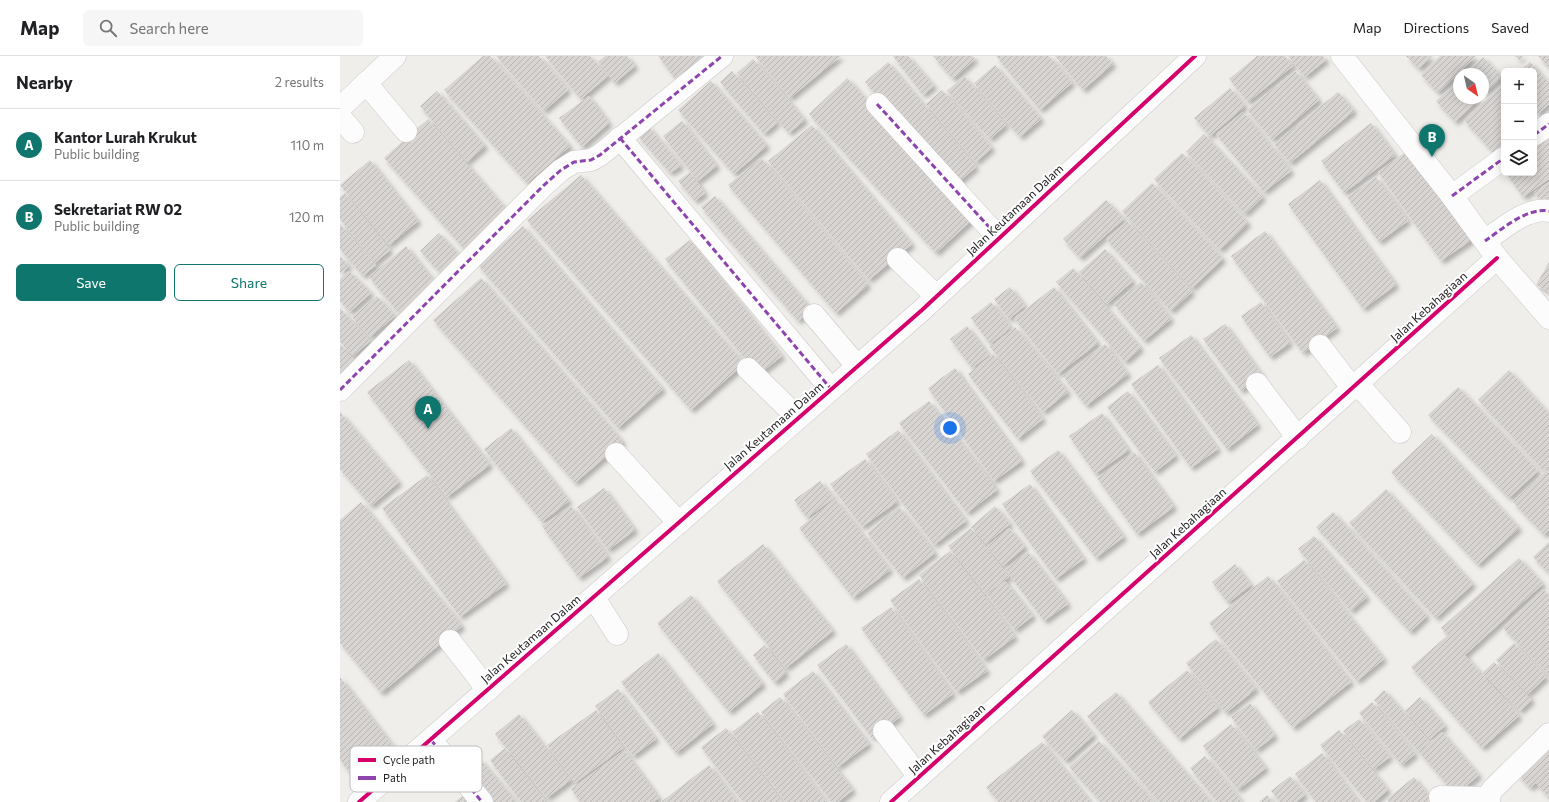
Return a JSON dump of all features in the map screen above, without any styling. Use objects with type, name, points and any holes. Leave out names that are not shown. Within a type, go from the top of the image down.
[{"type":"street","points":[[340,108],[395,56]]},
{"type":"street","points":[[340,390],[542,186],[574,162],[591,160],[722,56]]},
{"type":"street","name":"Jalan Keutamaan Dalam","points":[[424,746],[936,296],[1196,56]]},
{"type":"street","points":[[1342,56],[1452,196],[1497,258],[1549,318]]},
{"type":"street","points":[[366,83],[406,131]]},
{"type":"street","points":[[877,104],[999,238]]},
{"type":"street","points":[[1537,133],[1549,124]]},
{"type":"street","points":[[620,138],[831,389]]},
{"type":"street","points":[[1452,196],[1501,160]]},
{"type":"street","points":[[1485,241],[1518,219],[1534,212],[1549,211]]},
{"type":"street","points":[[898,258],[936,296]]},
{"type":"street","name":"Jalan Kebahagiaan","points":[[891,802],[1497,258]]},
{"type":"street","points":[[814,315],[857,366]]},
{"type":"street","points":[[1320,346],[1355,387],[1400,432]]},
{"type":"street","points":[[748,369],[798,418]]},
{"type":"street","points":[[1257,384],[1298,438]]},
{"type":"street","points":[[616,454],[679,522]]},
{"type":"street","points":[[594,598],[617,634]]},
{"type":"street","points":[[450,641],[488,690]]},
{"type":"street","points":[[884,731],[919,777]]},
{"type":"street","points":[[1440,797],[1489,800],[1493,789],[1549,734]]},
{"type":"street","points":[[431,740],[436,746]]},
{"type":"street","name":"Jalan Keutamaan Dalam","points":[[359,802],[371,792]]},
{"type":"street","points":[[474,792],[482,802]]},
{"type":"building","points":[[483,56],[490,56],[570,146],[527,183],[444,90]]},
{"type":"building","points":[[496,56],[539,56],[568,90],[544,111]]},
{"type":"building","points":[[545,56],[590,56],[608,76],[581,99]]},
{"type":"building","points":[[605,56],[627,56],[635,66],[615,83],[598,62]]},
{"type":"building","points":[[658,56],[711,56],[680,85]]},
{"type":"building","points":[[755,56],[841,56],[790,98]]},
{"type":"building","points":[[893,56],[908,56],[934,86],[923,95]]},
{"type":"building","points":[[933,56],[972,56],[975,59],[953,79]]},
{"type":"building","points":[[996,56],[1049,56],[1072,83],[1040,110]]},
{"type":"building","points":[[1055,56],[1106,56],[1113,64],[1083,90]]},
{"type":"building","points":[[1257,56],[1285,56],[1293,66],[1248,102],[1229,79]]},
{"type":"building","points":[[1288,56],[1323,56],[1326,60],[1305,77]]},
{"type":"building","points":[[1406,56],[1432,56],[1419,69]]},
{"type":"building","points":[[1440,56],[1476,56],[1464,68],[1453,68],[1453,78],[1438,93],[1421,75]]},
{"type":"building","points":[[1515,56],[1523,56],[1519,60]]},
{"type":"building","points":[[1538,56],[1549,56],[1549,68]]},
{"type":"building","points":[[1483,57],[1501,76],[1501,78],[1489,89],[1489,68],[1471,68]]},
{"type":"building","points":[[753,59],[805,120],[789,133],[737,73]]},
{"type":"building","points":[[888,62],[976,167],[954,186],[865,82]]},
{"type":"building","points":[[1530,62],[1535,68],[1523,68]]},
{"type":"building","points":[[995,65],[1041,119],[1020,137],[974,83]]},
{"type":"building","points":[[1537,70],[1549,83],[1549,104],[1538,114]]},
{"type":"building","points":[[732,71],[777,123],[764,134],[720,82]]},
{"type":"building","points":[[1295,71],[1319,100],[1272,140],[1247,110]]},
{"type":"building","points":[[964,76],[1006,125],[990,139],[947,91]]},
{"type":"building","points":[[847,78],[974,218],[936,253],[809,114]]},
{"type":"building","points":[[711,81],[767,146],[734,174],[678,110]]},
{"type":"building","points":[[1453,85],[1453,104],[1474,104],[1455,122],[1436,101]]},
{"type":"building","points":[[1501,87],[1501,148],[1494,154],[1464,120],[1482,104],[1489,104],[1489,98]]},
{"type":"building","points":[[1230,88],[1245,106],[1210,136],[1194,118]]},
{"type":"building","points":[[942,90],[992,148],[976,162],[926,104]]},
{"type":"building","points":[[437,91],[485,146],[467,162],[420,106]]},
{"type":"building","points":[[1338,92],[1354,111],[1290,163],[1274,144]]},
{"type":"building","points":[[589,96],[609,123],[582,147],[559,118]]},
{"type":"building","points":[[1243,112],[1291,171],[1264,192],[1216,134]]},
{"type":"building","points":[[428,119],[510,214],[467,252],[384,158]]},
{"type":"building","points":[[682,121],[717,166],[698,181],[663,136]]},
{"type":"building","points":[[1371,123],[1395,155],[1344,193],[1321,161]]},
{"type":"building","points":[[812,125],[912,244],[869,280],[768,161]]},
{"type":"building","points":[[648,126],[681,166],[670,173],[637,135]]},
{"type":"building","points":[[1549,132],[1549,179],[1523,197],[1508,176],[1537,176],[1537,140]]},
{"type":"building","points":[[1204,134],[1263,197],[1245,214],[1186,152]]},
{"type":"building","points":[[1410,149],[1473,239],[1441,261],[1378,172]]},
{"type":"building","points":[[1182,153],[1248,223],[1220,250],[1154,179]]},
{"type":"building","points":[[761,158],[868,285],[836,313],[728,185]]},
{"type":"building","points":[[370,160],[418,221],[389,245],[340,185]]},
{"type":"building","points":[[690,172],[705,193],[695,201],[678,181]]},
{"type":"building","points":[[581,175],[744,364],[691,410],[527,220]]},
{"type":"building","points":[[1376,177],[1408,221],[1379,242],[1347,197]]},
{"type":"building","points":[[1320,180],[1396,285],[1363,309],[1288,204]]},
{"type":"building","points":[[1549,182],[1549,207],[1546,209],[1534,192]]},
{"type":"building","points":[[1152,183],[1223,259],[1192,288],[1122,211]]},
{"type":"building","points":[[345,193],[390,250],[375,263],[340,219],[340,197]]},
{"type":"building","points":[[715,196],[812,310],[798,321],[701,207]]},
{"type":"building","points":[[1106,200],[1124,219],[1080,258],[1063,239]]},
{"type":"building","points":[[1127,221],[1192,292],[1171,311],[1106,239]]},
{"type":"building","points":[[340,224],[376,265],[363,276],[340,249]]},
{"type":"building","points":[[523,226],[663,389],[618,428],[478,265]]},
{"type":"building","points":[[1265,231],[1337,328],[1303,353],[1231,256]]},
{"type":"building","points":[[439,233],[466,262],[446,279],[420,251]]},
{"type":"building","points":[[690,240],[782,356],[758,375],[665,259]]},
{"type":"building","points":[[406,246],[438,286],[401,316],[369,277]]},
{"type":"building","points":[[1105,249],[1133,281],[1107,304],[1079,272]]},
{"type":"building","points":[[340,256],[349,266],[340,274]]},
{"type":"building","points":[[1549,262],[1549,292],[1536,285]]},
{"type":"building","points":[[1073,268],[1141,348],[1125,362],[1056,282]]},
{"type":"building","points":[[349,271],[371,293],[350,312],[340,301],[340,279]]},
{"type":"building","points":[[481,278],[623,442],[575,483],[433,320]]},
{"type":"building","points":[[1141,282],[1171,319],[1144,341],[1114,304]]},
{"type":"building","points":[[1010,287],[1025,306],[1009,319],[994,299]]},
{"type":"building","points":[[1054,287],[1098,343],[1058,374],[1014,318]]},
{"type":"building","points":[[377,296],[395,316],[370,337],[352,317]]},
{"type":"building","points":[[991,302],[1011,328],[990,344],[971,318]]},
{"type":"building","points":[[1261,302],[1290,343],[1270,357],[1241,316]]},
{"type":"building","points":[[340,308],[370,341],[353,356],[340,342]]},
{"type":"building","points":[[1225,324],[1262,375],[1241,391],[1203,339]]},
{"type":"building","points":[[967,326],[989,355],[972,368],[950,339]]},
{"type":"building","points":[[1015,327],[1068,392],[1043,412],[990,347]]},
{"type":"building","points":[[1191,335],[1258,425],[1227,449],[1159,358]]},
{"type":"building","points":[[340,344],[359,365],[340,383]]},
{"type":"building","points":[[1105,344],[1128,374],[1086,406],[1063,376]]},
{"type":"building","points":[[993,354],[1043,419],[1018,439],[968,374]]},
{"type":"building","points":[[409,360],[490,465],[447,497],[367,392]]},
{"type":"building","points":[[1158,365],[1218,449],[1191,468],[1131,384]]},
{"type":"building","points":[[955,368],[1022,461],[994,481],[928,388]]},
{"type":"building","points":[[1509,370],[1549,414],[1549,466],[1544,471],[1478,400]]},
{"type":"building","points":[[1458,387],[1538,471],[1509,498],[1428,415]]},
{"type":"building","points":[[1128,391],[1176,456],[1155,472],[1107,407]]},
{"type":"building","points":[[929,401],[997,490],[967,513],[899,423]]},
{"type":"building","points":[[340,412],[399,482],[371,506],[340,469]]},
{"type":"building","points":[[1102,413],[1129,450],[1095,474],[1069,436]]},
{"type":"building","points":[[511,428],[569,501],[542,522],[484,449]]},
{"type":"building","points":[[898,430],[966,521],[934,545],[866,454]]},
{"type":"building","points":[[1432,434],[1519,528],[1478,565],[1391,472]]},
{"type":"building","points":[[1058,450],[1124,537],[1096,558],[1030,471]]},
{"type":"building","points":[[1134,452],[1174,507],[1137,534],[1097,478]]},
{"type":"building","points":[[865,459],[897,502],[862,527],[830,484]]},
{"type":"building","points":[[1549,468],[1549,530],[1544,535],[1513,502]]},
{"type":"building","points":[[427,475],[506,584],[460,617],[382,508]]},
{"type":"building","points":[[820,481],[834,498],[807,518],[794,500]]},
{"type":"building","points":[[1030,484],[1084,559],[1056,579],[1002,504]]},
{"type":"building","points":[[604,488],[635,530],[608,550],[577,507]]},
{"type":"building","points":[[1386,489],[1473,584],[1436,618],[1349,523]]},
{"type":"building","points":[[835,499],[890,570],[853,598],[799,528]]},
{"type":"building","points":[[361,502],[462,626],[381,693],[340,643],[340,520]]},
{"type":"building","points":[[571,506],[608,557],[579,578],[542,526]]},
{"type":"building","points":[[995,506],[1010,524],[986,544],[971,527]]},
{"type":"building","points":[[899,507],[935,553],[903,578],[867,533]]},
{"type":"building","points":[[1333,512],[1427,616],[1410,632],[1316,527]]},
{"type":"building","points":[[971,528],[1009,577],[986,594],[948,546]]},
{"type":"building","points":[[1009,528],[1025,547],[1003,566],[987,546]]},
{"type":"building","points":[[1314,536],[1367,597],[1351,611],[1298,549]]},
{"type":"building","points":[[1549,542],[1549,573],[1533,557]]},
{"type":"building","points":[[763,544],[833,631],[786,668],[717,581]]},
{"type":"building","points":[[950,551],[1015,637],[984,660],[919,575]]},
{"type":"building","points":[[1028,552],[1068,604],[1044,621],[1005,569]]},
{"type":"building","points":[[1519,558],[1543,584],[1465,655],[1455,644],[1519,716],[1482,748],[1411,667],[1448,635],[1441,628]]},
{"type":"building","points":[[1304,560],[1384,659],[1357,681],[1277,581]]},
{"type":"building","points":[[1235,564],[1251,585],[1228,603],[1212,582]]},
{"type":"building","points":[[1268,576],[1351,682],[1293,728],[1209,623]]},
{"type":"building","points":[[919,579],[987,671],[957,692],[890,600]]},
{"type":"building","points":[[1005,581],[1033,616],[1015,630],[987,595]]},
{"type":"building","points":[[1543,589],[1549,596],[1549,675],[1503,628]]},
{"type":"building","points":[[691,595],[763,684],[729,712],[657,623]]},
{"type":"building","points":[[891,607],[953,694],[924,715],[861,628]]},
{"type":"building","points":[[1216,639],[1256,689],[1226,713],[1186,663]]},
{"type":"building","points":[[1514,643],[1546,677],[1528,694],[1496,660]]},
{"type":"building","points":[[846,644],[900,717],[872,738],[817,665]]},
{"type":"building","points":[[765,645],[786,673],[775,683],[753,655]]},
{"type":"building","points":[[658,653],[713,724],[676,753],[621,682]]},
{"type":"building","points":[[1494,662],[1532,700],[1520,711],[1482,673]]},
{"type":"building","points":[[1187,670],[1218,708],[1179,739],[1148,702]]},
{"type":"building","points":[[813,671],[869,744],[838,767],[783,694]]},
{"type":"building","points":[[340,677],[393,746],[350,746],[350,773],[340,760]]},
{"type":"building","points":[[618,689],[656,739],[633,756],[595,706]]},
{"type":"building","points":[[1384,690],[1430,742],[1418,751],[1374,700]]},
{"type":"building","points":[[1116,692],[1211,802],[1159,802],[1087,716]]},
{"type":"building","points":[[780,697],[853,790],[838,802],[832,802],[761,712]]},
{"type":"building","points":[[1420,697],[1445,726],[1430,739],[1405,711]]},
{"type":"building","points":[[1372,702],[1415,754],[1402,765],[1359,713]]},
{"type":"building","points":[[1250,703],[1275,736],[1256,750],[1231,717]]},
{"type":"building","points":[[596,710],[623,748],[575,783],[547,745]]},
{"type":"building","points":[[1072,710],[1094,735],[1065,761],[1042,736]]},
{"type":"building","points":[[758,712],[826,802],[786,802],[732,732]]},
{"type":"building","points":[[519,714],[571,780],[547,798],[495,734]]},
{"type":"building","points":[[1359,719],[1390,757],[1374,769],[1343,731]]},
{"type":"building","points":[[1231,724],[1266,768],[1238,790],[1203,746]]},
{"type":"building","points":[[726,728],[782,802],[743,802],[701,747]]},
{"type":"building","points":[[1339,730],[1388,790],[1374,802],[1367,802],[1320,745]]},
{"type":"building","points":[[1442,732],[1479,775],[1456,795],[1419,752]]},
{"type":"building","points":[[1099,741],[1154,802],[1101,802],[1069,767]]},
{"type":"building","points":[[1042,742],[1091,802],[999,802],[986,787]]},
{"type":"building","points":[[1549,745],[1549,771],[1530,788],[1517,774]]},
{"type":"building","points":[[505,748],[545,801],[521,802],[490,760]]},
{"type":"building","points":[[624,750],[659,798],[653,802],[580,802],[571,789]]},
{"type":"building","points":[[1322,753],[1359,802],[1316,802],[1295,774]]},
{"type":"building","points":[[1205,756],[1242,802],[1217,802],[1190,768]]},
{"type":"building","points":[[482,761],[516,802],[488,802],[480,792],[482,792]]},
{"type":"building","points":[[709,765],[737,802],[661,802]]},
{"type":"building","points":[[1549,772],[1549,798],[1536,783]]},
{"type":"building","points":[[1290,776],[1305,795],[1296,802],[1280,802],[1271,791]]},
{"type":"building","points":[[1414,777],[1434,802],[1389,802],[1387,799]]},
{"type":"building","points":[[470,792],[478,802],[455,802]]},
{"type":"building","points":[[1267,795],[1273,802],[1259,802]]},
{"type":"marked path","points":[[340,390],[543,186],[561,170],[574,162],[591,160],[600,155],[722,56]]},
{"type":"marked path","points":[[877,104],[999,238]]},
{"type":"marked path","points":[[1537,133],[1549,124]]},
{"type":"marked path","points":[[620,138],[831,389]]},
{"type":"marked path","points":[[1452,196],[1501,160]]},
{"type":"marked path","points":[[1485,241],[1515,220],[1532,212],[1549,211]]},
{"type":"marked path","points":[[431,740],[436,746]]},
{"type":"marked path","points":[[474,792],[482,802]]},
{"type":"cycle path","points":[[423,746],[922,310],[1195,56]]},
{"type":"cycle path","points":[[891,802],[1497,258]]},
{"type":"cycle path","points":[[359,802],[370,792]]},
{"type":"place","name":"Sekretariat RW 02","points":[[1432,157]]},
{"type":"place","name":"Kantor Lurah Krukut","points":[[428,429]]}]
